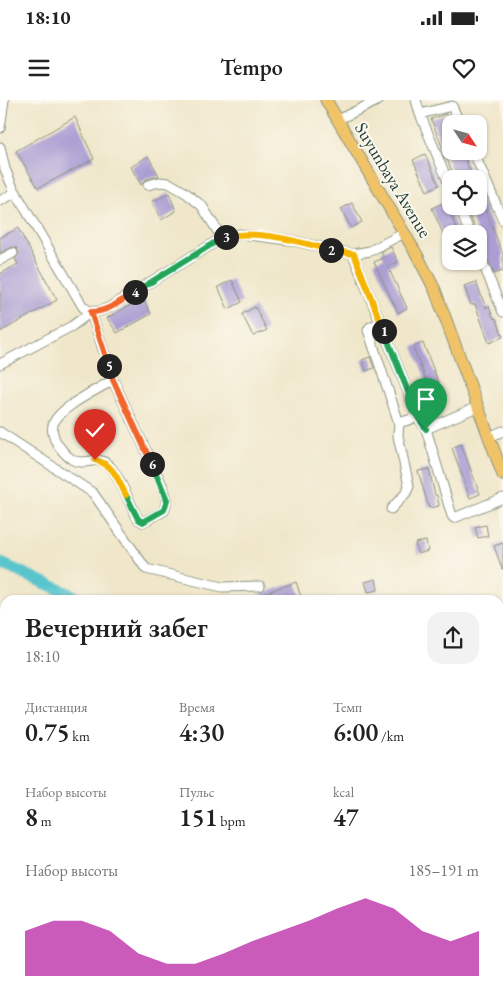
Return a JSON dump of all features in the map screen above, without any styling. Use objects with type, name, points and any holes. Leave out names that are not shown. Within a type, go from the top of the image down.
[{"type":"main road","name":"Suyunbaya Avenue","points":[[326,100],[435,290],[503,475]]},
{"type":"street","points":[[0,128],[4,100]]},
{"type":"street","points":[[337,120],[378,100]]},
{"type":"street","points":[[416,100],[443,170]]},
{"type":"street","points":[[420,114],[455,103]]},
{"type":"street","points":[[0,147],[5,170],[16,192],[83,307],[91,312],[99,312],[110,308],[222,238],[240,234],[259,236],[289,240],[354,254],[370,251],[404,233]]},
{"type":"street","points":[[477,160],[503,220]]},
{"type":"street","points":[[148,185],[169,182],[186,193],[202,206],[222,238]]},
{"type":"street","points":[[0,201],[16,192]]},
{"type":"street","points":[[0,260],[13,253]]},
{"type":"street","points":[[354,254],[418,417],[426,429],[452,516],[454,518],[503,498]]},
{"type":"street","points":[[485,270],[503,312]]},
{"type":"street","points":[[493,289],[503,285]]},
{"type":"street","points":[[0,364],[72,326],[91,312]]},
{"type":"street","points":[[91,312],[113,380],[163,487],[167,500],[164,510],[143,522],[138,519],[114,472],[106,462],[95,460],[79,463],[71,459],[58,445],[52,432],[54,422],[66,409],[113,380]]},
{"type":"street","points":[[380,322],[368,330],[399,423],[398,436],[410,486],[391,509]]},
{"type":"street","points":[[426,429],[477,407]]},
{"type":"street","points":[[399,423],[418,417]]},
{"type":"street","points":[[489,437],[503,431]]},
{"type":"street","points":[[0,432],[93,493],[146,569],[222,586],[260,586]]},
{"type":"building","points":[[442,115],[442,146],[431,119]]},
{"type":"building","points":[[75,117],[94,159],[38,188],[16,151]]},
{"type":"building","points":[[425,154],[439,185],[427,191],[413,160]]},
{"type":"building","points":[[148,156],[159,176],[146,179],[141,185],[131,167]]},
{"type":"building","points":[[447,160],[466,160],[469,170],[451,170]]},
{"type":"building","points":[[169,193],[176,211],[161,220],[152,202]]},
{"type":"building","points":[[352,203],[362,222],[351,228],[341,209]]},
{"type":"building","points":[[442,203],[442,215],[451,215],[455,225],[442,225],[442,231],[432,208]]},
{"type":"building","points":[[487,214],[503,254],[503,271],[494,274],[487,257],[487,225],[474,225],[470,215]]},
{"type":"building","points":[[18,228],[57,300],[0,332],[0,274],[18,264],[15,259],[19,253],[17,248],[13,247],[0,253],[0,238]]},
{"type":"building","points":[[391,247],[398,262],[388,267],[407,308],[398,313],[374,262],[384,258],[381,252]]},
{"type":"building","points":[[232,280],[242,302],[228,309],[218,287]]},
{"type":"building","points":[[476,282],[486,308],[489,306],[503,337],[489,343],[475,304],[471,305],[464,286]]},
{"type":"building","points":[[143,298],[151,314],[117,333],[107,318]]},
{"type":"building","points":[[255,307],[267,330],[253,336],[242,314]]},
{"type":"building","points":[[423,343],[440,386],[430,390],[413,347]]},
{"type":"building","points":[[370,357],[374,368],[366,371],[362,360]]},
{"type":"building","points":[[461,444],[480,494],[470,498],[452,448]]},
{"type":"building","points":[[429,469],[439,506],[429,508],[418,471]]},
{"type":"building","points":[[486,525],[488,536],[478,538],[475,527]]},
{"type":"building","points":[[426,541],[428,551],[418,554],[415,543]]},
{"type":"building","points":[[503,543],[503,569],[502,569],[494,546]]},
{"type":"building","points":[[376,579],[378,590],[368,592],[365,582]]},
{"type":"building","points":[[296,582],[300,595],[259,595]]},
{"type":"waterway","points":[[0,563],[72,595]]},
{"type":"route","points":[[95,460],[106,462],[114,472],[138,519],[143,522],[164,510],[167,500],[163,487],[113,380],[91,312],[99,312],[110,308],[222,238],[240,234],[289,240],[354,254],[418,417],[426,429]]}]
